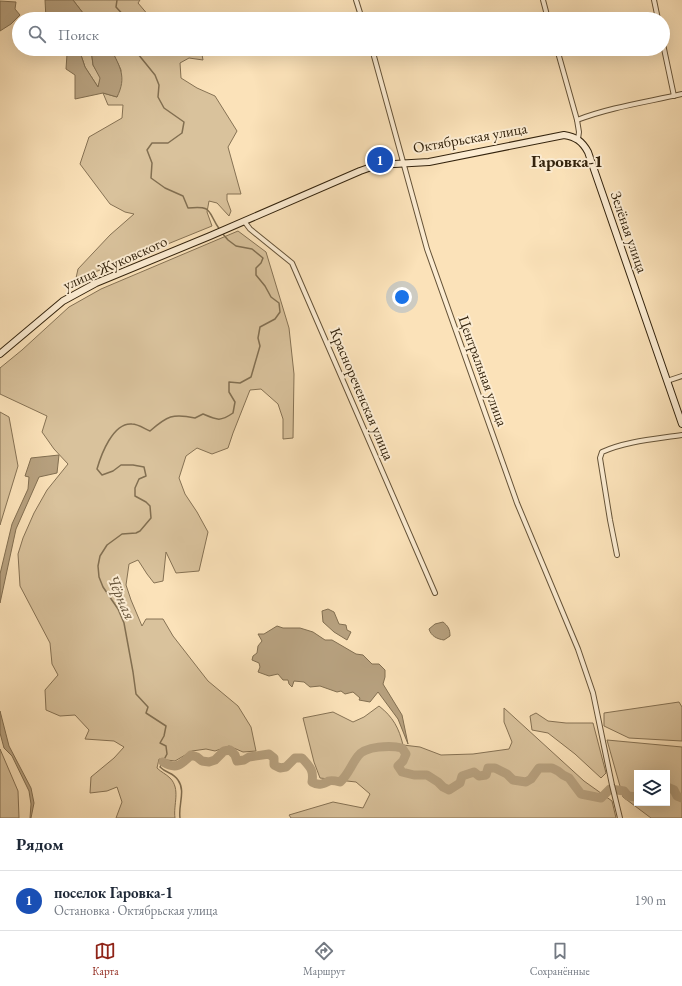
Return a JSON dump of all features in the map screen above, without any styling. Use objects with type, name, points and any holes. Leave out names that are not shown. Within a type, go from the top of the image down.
[{"type":"main road","name":"Октябрьская улица","points":[[235,225],[377,165],[429,162],[554,136],[564,135],[578,139]]},
{"type":"main road","name":"Зелёная улица","points":[[578,139],[583,143],[588,152],[682,424]]},
{"type":"main road","name":"улица Жуковского","points":[[0,354],[45,315],[63,301],[77,293],[235,225]]},
{"type":"street","points":[[356,0],[360,12]]},
{"type":"street","points":[[543,0],[546,12]]},
{"type":"street","points":[[654,0],[657,12]]},
{"type":"street","name":"Центральная улица","points":[[374,56],[427,249],[517,503],[578,649],[593,693],[620,818]]},
{"type":"street","points":[[559,56],[577,120],[579,132],[578,139]]},
{"type":"street","points":[[666,56],[674,96]]},
{"type":"street","points":[[577,120],[614,109],[682,94]]},
{"type":"street","name":"Краснореченская улица","points":[[244,221],[250,229],[292,263],[435,593]]},
{"type":"street","points":[[667,381],[682,376]]},
{"type":"street","points":[[617,555],[600,458],[602,452],[648,440],[682,435]]},
{"type":"shaded area","points":[[45,0],[73,0],[82,12],[46,12]]},
{"type":"shaded area","points":[[73,0],[140,0],[138,3],[146,12],[82,12]]},
{"type":"shaded area","points":[[0,1],[16,2],[15,9],[18,12],[12,12],[12,23],[0,31]]},
{"type":"shaded area","points":[[67,56],[81,56],[85,67],[98,87],[100,78],[93,65],[92,56],[114,56],[122,78],[122,84],[117,97],[103,93],[75,99],[75,75],[66,69]]},
{"type":"shaded area","points":[[81,56],[92,56],[93,65],[101,78],[98,87],[85,67]]},
{"type":"shaded area","points":[[114,56],[202,56],[203,60],[189,58],[180,63],[181,78],[197,88],[215,96],[237,131],[228,147],[241,194],[227,194],[227,200],[231,211],[229,216],[217,203],[209,201],[207,212],[212,226],[116,265],[76,278],[78,269],[110,235],[134,214],[125,212],[110,204],[80,164],[89,137],[122,118],[123,105],[108,105],[103,93],[117,97],[121,70]]},
{"type":"shaded area","points":[[238,231],[266,252],[289,328],[294,374],[293,438],[283,439],[283,419],[278,404],[261,389],[250,390],[228,448],[212,454],[197,448],[186,456],[179,478],[185,494],[208,532],[199,571],[176,573],[166,552],[163,581],[154,583],[138,560],[129,564],[126,585],[142,626],[146,619],[163,619],[173,636],[208,681],[238,706],[251,727],[256,751],[243,752],[229,746],[215,751],[206,749],[192,751],[175,761],[159,759],[157,768],[170,778],[175,787],[175,818],[116,818],[122,802],[117,787],[107,791],[90,793],[91,777],[114,758],[124,747],[114,741],[85,739],[89,730],[75,715],[60,716],[46,710],[45,690],[58,675],[52,664],[50,643],[20,586],[18,554],[23,538],[34,513],[47,490],[68,464],[54,449],[42,432],[47,416],[0,394],[0,368],[69,307],[101,289]]},
{"type":"shaded area","points":[[0,412],[9,417],[18,466],[0,525]]},
{"type":"shaded area","points":[[59,455],[57,473],[39,477],[16,529],[0,603],[0,574],[12,524],[28,489],[29,477],[25,476],[31,458]]},
{"type":"shaded area","points":[[328,609],[334,612],[339,624],[346,625],[347,630],[351,632],[347,640],[334,632],[323,622],[322,611]]},
{"type":"shaded area","points":[[443,622],[448,628],[450,634],[450,636],[444,640],[435,637],[431,634],[429,629],[435,624]]},
{"type":"shaded area","points":[[277,626],[283,628],[300,628],[313,632],[325,640],[332,640],[356,654],[363,655],[372,664],[379,664],[385,670],[383,684],[402,715],[408,744],[398,719],[378,692],[370,702],[359,700],[360,698],[353,692],[345,694],[341,691],[337,692],[320,686],[310,687],[304,682],[294,681],[292,687],[288,680],[283,680],[278,674],[269,676],[258,672],[260,667],[259,663],[252,660],[253,656],[257,653],[258,646],[262,641],[258,634],[264,634]]},
{"type":"shaded area","points":[[679,702],[682,707],[682,741],[629,738],[604,726],[604,713]]},
{"type":"shaded area","points":[[379,706],[395,723],[400,733],[403,745],[420,747],[441,755],[473,754],[509,749],[512,742],[504,722],[504,708],[584,781],[612,801],[616,818],[291,818],[289,815],[333,802],[363,808],[370,794],[356,782],[320,778],[314,762],[303,718],[333,712],[353,722],[364,717]]},
{"type":"shaded area","points":[[0,711],[9,746],[31,788],[34,803],[31,818],[29,791],[12,756],[4,748],[0,733]]},
{"type":"shaded area","points":[[536,713],[548,721],[593,723],[606,773],[601,778],[575,754],[548,733],[532,730],[530,716]]},
{"type":"shaded area","points":[[607,740],[682,747],[682,818],[651,818],[635,806],[670,806],[670,770],[634,770],[634,805],[623,797]]},
{"type":"shaded area","points":[[0,749],[18,791],[19,818],[0,818]]},
{"type":"waterway","name":"Чёрная","points":[[117,0],[116,7],[121,12]]},
{"type":"waterway","name":"Чёрная","points":[[140,56],[155,75],[159,85],[158,97],[164,108],[184,122],[182,133],[168,143],[152,143],[147,150],[152,163],[151,178],[165,188],[183,196],[188,208],[196,207],[209,211],[220,230]]},
{"type":"waterway","name":"Чёрная","points":[[180,818],[182,793],[180,784],[174,776],[160,767],[167,754],[166,746],[160,743],[164,736],[166,726],[146,713],[148,707],[136,694],[124,623],[118,609],[103,587],[99,577],[98,566],[100,556],[107,545],[122,534],[136,533],[140,531],[151,518],[150,506],[135,496],[135,488],[139,479],[146,476],[144,467],[121,465],[113,471],[102,475],[97,469],[101,456],[109,440],[119,428],[125,425],[134,424],[150,431],[161,422],[171,417],[181,416],[195,418],[203,414],[212,418],[221,419],[233,413],[235,402],[229,392],[229,382],[240,383],[251,377],[260,346],[258,338],[260,327],[275,319],[280,312],[279,303],[271,297],[265,286],[256,275],[256,268],[261,263],[263,258],[252,249],[236,246],[222,233]]},
{"type":"waterway","points":[[163,762],[171,766],[175,766],[181,764],[191,755],[202,761],[209,762],[215,760],[224,751],[230,750],[235,755],[237,761],[244,760],[249,757],[269,754],[274,758],[274,765],[280,768],[286,767],[295,758],[302,758],[311,769],[312,782],[320,784],[330,781],[340,782],[358,756],[366,750],[378,747],[391,747],[402,748],[406,754],[403,761],[398,766],[402,772],[414,775],[427,775],[449,790],[460,783],[462,776],[474,772],[479,776],[486,775],[488,768],[495,768],[507,774],[513,780],[526,782],[531,779],[539,768],[552,768],[569,778],[581,794],[601,798],[610,789],[624,791],[628,796],[634,797]]},
{"type":"waterway","points":[[670,788],[674,790],[677,796],[682,798]]},
{"type":"place","name":"поселок Гаровка-1","points":[[380,160]]},
{"type":"district","name":"Гаровка-1","points":[[567,161]]}]
